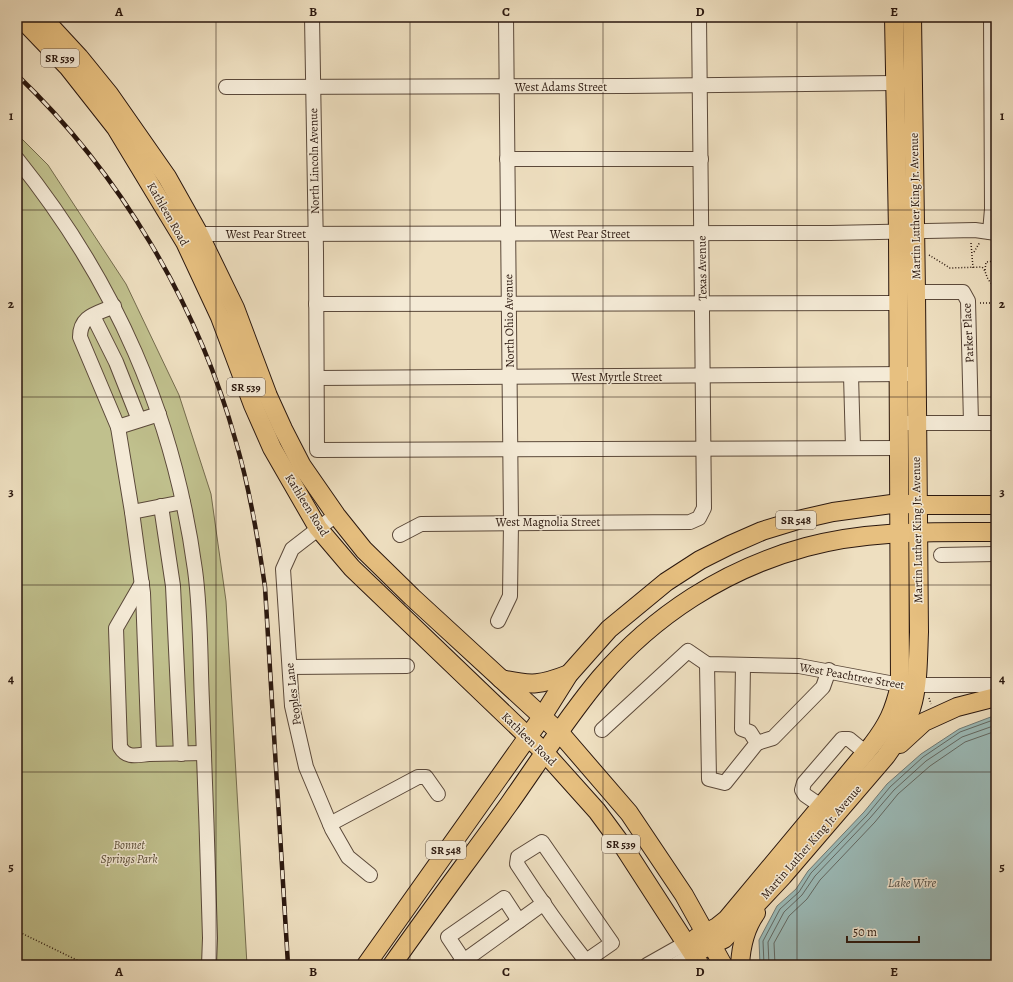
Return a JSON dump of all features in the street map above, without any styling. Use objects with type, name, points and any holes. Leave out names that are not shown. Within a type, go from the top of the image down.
[{"type":"main road","name":"Kathleen Road","points":[[20,17],[68,67],[111,122],[192,238],[235,308],[268,396],[302,466],[336,515],[364,550],[402,587],[560,733],[629,814],[684,895],[723,965]]},
{"type":"main road","name":"Kathleen Road","points":[[42,17],[79,57],[128,119],[167,177],[192,238],[253,405],[272,448],[318,528],[352,568],[545,753],[597,811],[621,843],[693,954]]},
{"type":"main road","name":"Martin Luther King Jr. Avenue","points":[[708,939],[724,939],[783,876],[886,756],[901,735],[913,708],[908,686],[899,533],[899,503],[900,448],[908,423],[917,374],[916,292],[906,231],[895,83],[894,17]]},
{"type":"main road","name":"Martin Luther King Jr. Avenue","points":[[693,954],[727,919],[866,753],[887,724],[895,705],[908,686],[919,632],[917,505],[908,423],[898,374],[898,303],[906,231],[912,17]]},
{"type":"main road","name":"SR 548","points":[[366,965],[527,736],[542,717],[569,674],[590,648],[636,605],[666,582],[706,557],[762,531],[798,520],[833,512],[899,503],[917,505],[996,505]]},
{"type":"main road","name":"SR 548","points":[[392,965],[600,679],[624,652],[651,626],[679,605],[737,573],[774,557],[842,539],[917,532],[996,532]]},
{"type":"main road","points":[[501,679],[537,685],[569,674]]},
{"type":"main road","points":[[886,756],[924,722],[957,707],[996,697]]},
{"type":"main road","points":[[740,965],[741,952],[746,933],[755,915],[783,876]]},
{"type":"street","name":"North Lincoln Avenue","points":[[312,17],[317,450],[511,450]]},
{"type":"street","name":"North Ohio Avenue","points":[[498,621],[510,596],[512,522],[506,17]]},
{"type":"street","name":"Texas Avenue","points":[[699,17],[704,449],[704,508],[699,518]]},
{"type":"street","points":[[989,235],[992,209],[991,17]]},
{"type":"street","name":"West Adams Street","points":[[226,87],[700,86],[895,83]]},
{"type":"street","points":[[17,159],[62,218],[126,328],[159,414],[183,502],[196,572],[200,628],[210,938],[209,965]]},
{"type":"street","points":[[507,159],[701,159]]},
{"type":"street","name":"West Pear Street","points":[[192,238],[315,234],[906,231],[989,235]]},
{"type":"street","name":"Parker Place","points":[[916,292],[964,292],[968,303],[971,423]]},
{"type":"street","points":[[316,304],[898,303]]},
{"type":"street","points":[[114,306],[84,320],[80,328],[80,337],[118,427],[142,583],[149,754]]},
{"type":"street","points":[[93,316],[116,362],[139,420]]},
{"type":"street","name":"West Myrtle Street","points":[[317,378],[917,374]]},
{"type":"street","points":[[851,375],[853,448]]},
{"type":"street","points":[[118,427],[159,414]]},
{"type":"street","points":[[908,423],[996,422]]},
{"type":"street","points":[[511,450],[900,448]]},
{"type":"street","points":[[132,512],[183,502]]},
{"type":"street","points":[[161,506],[173,586],[180,754]]},
{"type":"street","name":"Peoples Lane","points":[[336,515],[292,549],[283,569],[292,706],[306,767],[330,824],[348,857],[370,875]]},
{"type":"street","name":"West Magnolia Street","points":[[400,535],[420,524],[512,522],[690,522],[699,518]]},
{"type":"street","points":[[941,554],[996,554]]},
{"type":"street","points":[[142,583],[116,628],[120,747],[123,753],[128,756],[204,753]]},
{"type":"street","points":[[602,730],[688,651],[707,664],[709,779],[725,783],[757,743],[773,738],[823,687],[829,670]]},
{"type":"street","name":"West Peachtree Street","points":[[707,664],[799,666],[829,670],[908,686],[996,685]]},
{"type":"street","points":[[743,665],[742,729],[750,732],[757,743]]},
{"type":"street","points":[[290,667],[407,666]]},
{"type":"street","points":[[821,806],[805,795],[802,790],[804,783],[842,739],[848,739],[866,753]]},
{"type":"street","points":[[330,824],[418,776],[426,777],[438,794]]},
{"type":"street","points":[[542,842],[612,943],[587,963],[517,864],[518,857],[542,842]]},
{"type":"street","points":[[519,920],[504,898],[448,937],[461,963],[544,903]]},
{"type":"street","points":[[647,965],[693,954]]},
{"type":"street","points":[[675,965],[693,954]]},
{"type":"path","points":[[973,254],[989,235]]},
{"type":"path","points":[[971,241],[973,268]]},
{"type":"path","points":[[924,251],[946,267],[982,267],[985,270]]},
{"type":"path","points":[[996,261],[986,262],[985,270],[987,279],[996,287]]},
{"type":"path","points":[[968,303],[996,303]]},
{"type":"path","points":[[17,431],[19,438]]},
{"type":"path","points":[[17,931],[87,965]]},
{"type":"green space","name":"Bonnet Springs Park","points":[[17,134],[48,165],[126,284],[179,395],[211,494],[226,601],[247,965],[17,965]]},
{"type":"water","name":"Lake Wire","points":[[996,715],[996,965],[760,965],[759,940],[777,906],[796,889],[808,871],[864,812],[887,784],[921,754],[959,729]]},
{"type":"railway","points":[[17,75],[54,113],[89,154],[122,198],[151,244],[177,292],[200,341],[220,391],[236,442],[253,514],[265,587],[288,965]]}]
